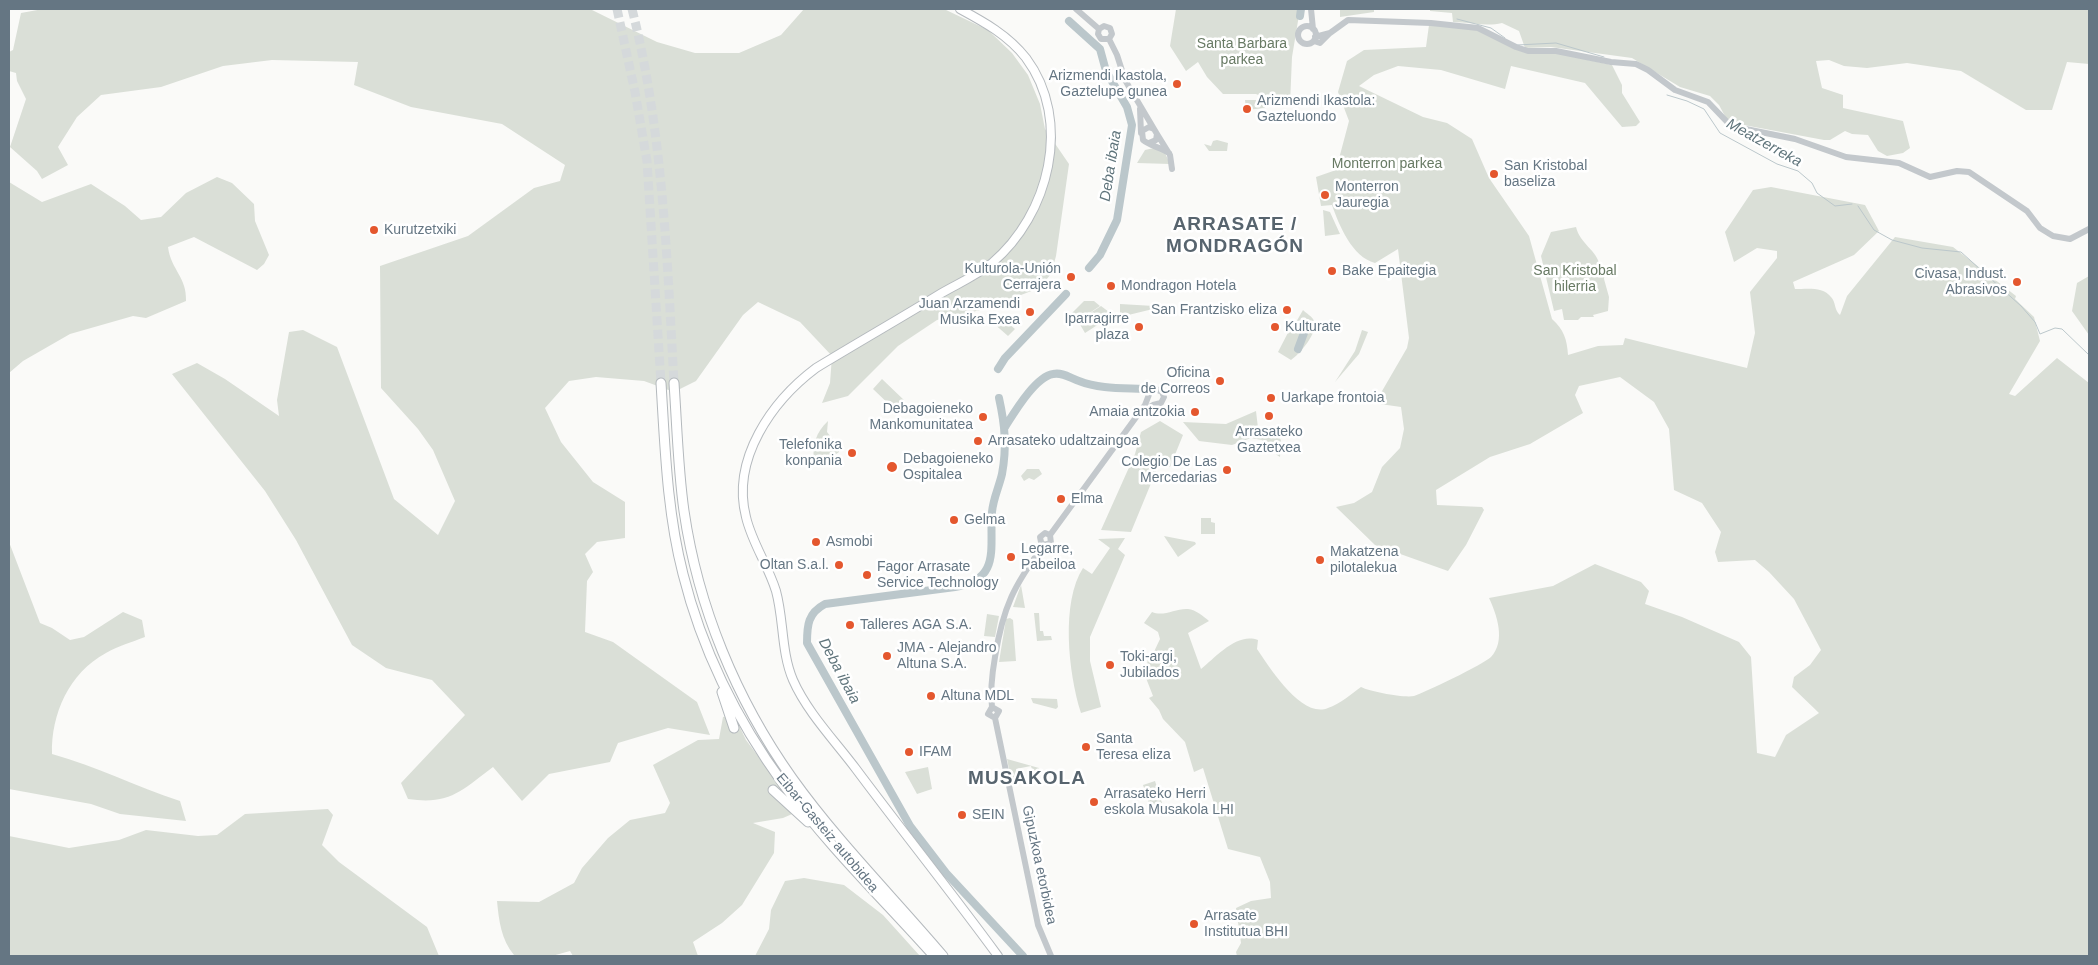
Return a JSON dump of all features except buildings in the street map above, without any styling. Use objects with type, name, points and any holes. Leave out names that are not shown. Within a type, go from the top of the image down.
[{"type":"highway","name":"Eibar-Gasteiz autobidea","points":[[661,382],[668,485],[683,572],[699,627],[718,672],[756,745],[784,786],[826,837],[934,956]]},
{"type":"highway","name":"Eibar-Gasteiz autobidea","points":[[674,384],[684,512],[692,556],[708,616],[723,655],[765,736],[792,778],[943,956]]},
{"type":"highway","points":[[718,672],[718,680],[734,728]]},
{"type":"highway","points":[[773,790],[826,837]]},
{"type":"main road","points":[[960,9],[992,27],[1009,40],[1030,64],[1041,87],[1048,110],[1051,139],[1047,171],[1038,202],[1017,235],[991,264],[803,378],[781,400],[763,426],[755,442],[745,474],[743,490],[746,517],[776,591],[787,661],[792,679],[831,737],[998,956]]},
{"type":"street","points":[[1076,9],[1099,29]]},
{"type":"street","points":[[1311,10],[1305,27],[1298,33],[1299,40],[1306,44],[1314,39]]},
{"type":"street","points":[[1311,10],[1314,39]]},
{"type":"street","points":[[1314,39],[1320,43],[1330,32],[1345,22],[1353,20],[1464,26],[1485,31],[1528,51],[1556,51],[1611,62],[1636,64],[1648,70],[1675,90],[1708,102],[1731,126],[1795,139],[1846,157],[1899,163],[1930,176],[1957,171],[1969,172],[2027,212],[2040,228],[2053,236],[2070,239],[2089,229]]},
{"type":"street","points":[[1099,29],[1105,26],[1110,28],[1112,34],[1109,39]]},
{"type":"street","points":[[1305,27],[1313,29]]},
{"type":"street","points":[[1099,29],[1100,39],[1109,39]]},
{"type":"street","points":[[1109,39],[1117,55],[1125,80],[1172,160],[1172,169]]},
{"type":"street","points":[[1140,107],[1142,140],[1168,153]]},
{"type":"street","points":[[1141,133],[1147,128],[1156,132]]},
{"type":"street","points":[[1149,143],[1156,140],[1156,132]]},
{"type":"street","name":"Gipuzkoa etorbidea","points":[[1051,956],[1038,925],[995,718],[988,714],[992,707],[992,675],[1004,611],[1019,580],[1044,545],[1040,540],[1040,536],[1045,533],[1050,535],[1139,413],[1150,402]]},
{"type":"green space","points":[[43,9],[590,9],[657,42],[695,53],[739,53],[781,35],[804,9],[944,9],[988,30],[1012,53],[1028,75],[1040,104],[1045,129],[1069,164],[1056,256],[1051,274],[1039,288],[985,309],[937,320],[898,346],[848,396],[822,403],[830,383],[832,356],[800,322],[758,302],[743,315],[696,381],[674,392],[644,381],[596,377],[569,381],[545,408],[561,442],[593,482],[625,502],[625,538],[597,542],[585,554],[593,572],[587,581],[585,632],[613,642],[697,702],[710,735],[668,728],[618,743],[610,762],[549,774],[522,801],[493,767],[463,789],[445,798],[434,800],[408,799],[401,783],[465,715],[432,680],[386,668],[352,645],[296,540],[265,491],[172,374],[197,363],[225,379],[279,416],[277,400],[289,332],[303,330],[337,347],[394,499],[438,535],[455,501],[433,450],[418,429],[381,388],[380,266],[468,236],[534,188],[560,181],[565,165],[502,124],[411,107],[354,85],[358,62],[272,60],[223,66],[161,87],[101,95],[77,117],[58,147],[68,165],[42,179],[37,171],[10,147],[26,99],[17,81],[16,73],[9,71],[9,52],[13,50],[21,13]]},
{"type":"green space","name":"Santa Barbara parkea","points":[[1176,9],[1300,9],[1292,57],[1290,104],[1267,99],[1256,94],[1223,94],[1207,77],[1198,62],[1186,71],[1170,46]]},
{"type":"green space","points":[[1340,9],[1374,9],[1374,12],[1340,17]]},
{"type":"green space","points":[[1430,9],[2089,9],[2089,64],[2067,62],[2052,110],[2026,110],[1961,71],[1907,63],[1867,68],[1844,66],[1829,60],[1816,61],[1822,88],[1843,95],[1843,108],[1903,121],[1910,148],[1903,153],[1887,156],[1878,151],[1868,135],[1852,134],[1845,131],[1830,140],[1824,140],[1733,123],[1726,118],[1719,105],[1710,96],[1680,87],[1632,58],[1551,47],[1525,48],[1519,31],[1502,23],[1453,22],[1452,13],[1430,11]]},
{"type":"green space","name":"Monterron parkea","points":[[1429,25],[1469,28],[1484,32],[1512,47],[1555,53],[1612,65],[1622,85],[1622,93],[1640,122],[1636,126],[1622,127],[1585,83],[1511,66],[1505,89],[1441,70],[1398,66],[1374,75],[1359,86],[1423,117],[1447,123],[1472,139],[1489,178],[1529,236],[1552,319],[1564,335],[1568,355],[1598,346],[1623,345],[1625,338],[1747,368],[1755,333],[1750,292],[1777,258],[1777,251],[1757,248],[1734,262],[1725,232],[1753,190],[1771,187],[1865,205],[1879,231],[1854,255],[1793,282],[1795,289],[1814,289],[1828,293],[1833,299],[1840,315],[1847,296],[1895,237],[1953,247],[2016,296],[2015,299],[2034,317],[2040,341],[2009,394],[2015,396],[2057,358],[2089,383],[2089,956],[1237,956],[1236,952],[1241,943],[1236,908],[1251,901],[1271,898],[1270,882],[1260,857],[1228,849],[1203,768],[1194,772],[1185,742],[1163,719],[1159,710],[1149,698],[1153,696],[1146,678],[1148,656],[1152,656],[1160,639],[1158,632],[1144,623],[1152,612],[1161,614],[1188,609],[1197,612],[1209,621],[1188,633],[1201,669],[1235,642],[1250,638],[1258,640],[1257,649],[1288,690],[1308,706],[1318,709],[1328,708],[1345,699],[1361,687],[1388,694],[1414,696],[1466,672],[1486,661],[1496,651],[1499,628],[1489,598],[1553,586],[1595,564],[1641,582],[1649,591],[1645,604],[1682,617],[1739,642],[1751,657],[1757,753],[1775,757],[1786,735],[1819,713],[1792,687],[1794,677],[1810,665],[1821,650],[1794,599],[1755,560],[1718,562],[1715,552],[1721,532],[1702,503],[1674,490],[1669,429],[1654,402],[1620,377],[1579,386],[1575,395],[1583,413],[1530,444],[1490,457],[1436,490],[1437,505],[1482,507],[1484,510],[1466,545],[1448,571],[1375,545],[1336,507],[1354,503],[1372,492],[1382,467],[1400,448],[1404,429],[1401,407],[1380,404],[1378,398],[1407,348],[1409,338],[1398,249],[1375,263],[1367,260],[1360,254],[1343,231],[1332,205],[1321,206],[1316,177],[1336,170],[1349,121],[1338,92],[1347,61],[1364,50],[1426,47]]},
{"type":"green space","points":[[1245,100],[1264,100],[1265,108],[1246,110]]},
{"type":"green space","points":[[1217,140],[1228,143],[1227,151],[1209,151],[1204,144],[1211,146],[1213,141]]},
{"type":"green space","points":[[1154,148],[1165,153],[1170,164],[1137,163],[1145,150]]},
{"type":"green space","points":[[217,177],[232,183],[254,204],[255,221],[269,255],[264,264],[257,270],[194,237],[168,247],[172,262],[182,279],[186,301],[146,318],[133,316],[70,334],[23,361],[9,373],[9,182],[42,202],[91,184],[125,206],[141,220],[161,217],[186,193]]},
{"type":"green space","points":[[1323,210],[1330,212],[1340,234],[1325,236]]},
{"type":"green space","name":"San Kristobal hilerria","points":[[1576,227],[1581,238],[1596,256],[1600,266],[1605,269],[1604,279],[1609,297],[1608,311],[1593,315],[1594,317],[1564,320],[1562,309],[1554,311],[1541,256],[1551,232]]},
{"type":"green space","points":[[2089,276],[2089,335],[2072,311],[2077,283]]},
{"type":"green space","points":[[1084,301],[1094,301],[1100,306],[1073,324],[1066,319]]},
{"type":"green space","points":[[1120,304],[1154,306],[1153,309],[1120,317]]},
{"type":"green space","points":[[1101,306],[1113,315],[1085,333],[1078,321]]},
{"type":"green space","points":[[1303,310],[1313,320],[1314,331],[1303,348],[1291,360],[1278,352],[1293,323],[1295,324]]},
{"type":"green space","points":[[998,315],[1015,329],[1008,336],[992,322]]},
{"type":"green space","points":[[1362,330],[1368,332],[1359,354],[1335,382],[1355,351]]},
{"type":"green space","points":[[882,379],[905,401],[896,411],[873,389]]},
{"type":"green space","points":[[1256,411],[1258,428],[1270,433],[1278,432],[1281,441],[1280,457],[1268,449],[1262,440],[1251,438],[1232,445],[1199,441],[1183,422],[1226,424]]},
{"type":"green space","points":[[828,421],[827,432],[839,447],[839,452],[829,459],[814,462],[816,439],[820,430]]},
{"type":"green space","points":[[1160,421],[1183,435],[1170,467],[1159,464],[1131,532],[1101,530],[1135,454],[1141,432]]},
{"type":"green space","points":[[1027,469],[1039,469],[1042,474],[1034,480],[1029,478],[1024,481],[1021,476]]},
{"type":"green space","points":[[1201,518],[1211,518],[1211,522],[1215,523],[1215,534],[1201,534]]},
{"type":"green space","points":[[1164,536],[1195,542],[1196,544],[1178,557]]},
{"type":"green space","points":[[1125,538],[1118,549],[1125,555],[1090,637],[1090,661],[1101,707],[1081,713],[1073,678],[1069,638],[1069,618],[1076,582],[1083,568],[1092,574],[1110,548],[1098,539]]},
{"type":"green space","points":[[9,542],[40,623],[52,628],[70,640],[84,637],[123,612],[142,620],[145,637],[120,646],[93,661],[72,683],[59,710],[55,724],[52,754],[85,764],[180,801],[186,821],[120,814],[91,804],[9,789]]},
{"type":"green space","points":[[1021,585],[1025,608],[1013,607]]},
{"type":"green space","points":[[1034,613],[1039,613],[1040,631],[1043,631],[1044,636],[1051,636],[1052,640],[1037,641]]},
{"type":"green space","points":[[987,614],[999,616],[995,637],[984,636]]},
{"type":"green space","points":[[1010,618],[1013,620],[1016,661],[999,662],[1006,619]]},
{"type":"green space","points":[[1031,698],[1057,699],[1058,707],[1056,709],[1033,703]]},
{"type":"green space","points":[[734,715],[746,740],[799,811],[783,818],[753,823],[775,832],[774,853],[742,905],[722,923],[693,942],[698,956],[573,956],[570,951],[552,956],[514,955],[503,936],[497,901],[539,902],[574,883],[582,868],[608,838],[630,820],[665,813],[670,803],[653,765],[698,740],[719,739],[723,717]]},
{"type":"green space","points":[[1007,759],[1039,768],[1040,772],[1033,773],[1031,766],[1016,769],[1017,777],[1011,779]]},
{"type":"green space","points":[[928,767],[932,789],[917,794],[905,772]]},
{"type":"green space","points":[[1155,781],[1162,803],[1150,807],[1143,785]]},
{"type":"green space","points":[[328,809],[333,815],[322,845],[339,862],[427,927],[439,956],[9,956],[9,836],[69,848],[119,840],[146,830],[198,836],[217,835],[245,814]]},
{"type":"green space","points":[[804,878],[844,885],[883,915],[920,956],[755,956],[769,929],[771,910],[785,881]]},
{"type":"waterway","points":[[1300,16],[1301,9]]},
{"type":"waterway","name":"Meatzerreka","points":[[1457,19],[1491,28],[1505,38]]},
{"type":"waterway","name":"Deba ibaia","points":[[1069,21],[1100,49],[1106,71],[1127,107],[1132,125],[1117,220],[1100,255],[1089,268]]},
{"type":"waterway","name":"Meatzerreka","points":[[1517,45],[1556,43],[1604,57]]},
{"type":"waterway","name":"Meatzerreka","points":[[1667,95],[1704,109],[1720,133],[1777,164],[1798,171],[1812,183],[1817,193],[1835,206],[1852,204]]},
{"type":"waterway","name":"Meatzerreka","points":[[1858,206],[1874,230],[1892,240],[1922,248],[1961,252],[2021,306],[2035,322],[2040,334],[2055,328],[2062,329],[2089,355]]},
{"type":"waterway","name":"Deba ibaia","points":[[998,369],[1005,358],[1066,294]]},
{"type":"waterway","points":[[1298,349],[1304,333]]},
{"type":"waterway","points":[[1005,427],[1032,388],[1053,374],[1111,388],[1143,389]]},
{"type":"waterway","name":"Deba ibaia","points":[[999,398],[1003,417],[1005,445],[1002,474],[993,507],[990,560],[987,569],[980,577],[970,583],[955,587],[825,604],[815,611],[810,620],[807,631],[807,643],[910,826],[946,873],[1023,956]]},
{"type":"tunnel","points":[[617,9],[635,92],[647,161],[661,383]]},
{"type":"tunnel","points":[[632,9],[651,101],[657,148],[666,242],[674,383]]},
{"type":"place","name":"Arizmendi Ikastola, Gaztelupe gunea","points":[[1177,84]]},
{"type":"place","name":"Arizmendi Ikastola: Gazteluondo","points":[[1247,109]]},
{"type":"place","name":"San Kristobal baseliza","points":[[1494,174]]},
{"type":"place","name":"Monterron Jauregia","points":[[1325,195]]},
{"type":"place","name":"Kurutzetxiki","points":[[374,230]]},
{"type":"place","name":"Bake Epaitegia","points":[[1332,271]]},
{"type":"place","name":"Kulturola-Unión Cerrajera","points":[[1071,277]]},
{"type":"place","name":"Civasa, Indust. Abrasivos","points":[[2017,282]]},
{"type":"place","name":"Mondragon Hotela","points":[[1111,286]]},
{"type":"place","name":"San Frantzisko eliza","points":[[1287,310]]},
{"type":"place","name":"Juan Arzamendi Musika Exea","points":[[1030,312]]},
{"type":"place","name":"Iparragirre plaza","points":[[1139,327]]},
{"type":"place","name":"Kulturate","points":[[1275,327]]},
{"type":"place","name":"Oficina de Correos","points":[[1220,381]]},
{"type":"place","name":"Uarkape frontoia","points":[[1271,398]]},
{"type":"place","name":"Amaia antzokia","points":[[1195,412]]},
{"type":"place","name":"Arrasateko Gaztetxea","points":[[1269,416]]},
{"type":"place","name":"Debagoieneko Mankomunitatea","points":[[983,417]]},
{"type":"place","name":"Arrasateko udaltzaingoa","points":[[978,441]]},
{"type":"place","name":"Telefonika konpania","points":[[852,453]]},
{"type":"place","name":"Debagoieneko Ospitalea","points":[[892,467]]},
{"type":"place","name":"Colegio De Las Mercedarias","points":[[1227,470]]},
{"type":"place","name":"Elma","points":[[1061,499]]},
{"type":"place","name":"Gelma","points":[[954,520]]},
{"type":"place","name":"Asmobi","points":[[816,542]]},
{"type":"place","name":"Legarre, Pabeiloa","points":[[1011,557]]},
{"type":"place","name":"Makatzena pilotalekua","points":[[1320,560]]},
{"type":"place","name":"Oltan S.a.l.","points":[[839,565]]},
{"type":"place","name":"Fagor Arrasate Service Technology","points":[[867,575]]},
{"type":"place","name":"Talleres AGA S.A.","points":[[850,625]]},
{"type":"place","name":"JMA - Alejandro Altuna S.A.","points":[[887,656]]},
{"type":"place","name":"Toki-argi, Jubilados","points":[[1110,665]]},
{"type":"place","name":"Altuna MDL","points":[[931,696]]},
{"type":"place","name":"Santa Teresa eliza","points":[[1086,747]]},
{"type":"place","name":"IFAM","points":[[909,752]]},
{"type":"place","name":"Arrasateko Herri eskola Musakola LHI","points":[[1094,802]]},
{"type":"place","name":"SEIN","points":[[962,815]]},
{"type":"place","name":"Arrasate Institutua BHI","points":[[1194,924]]},
{"type":"district","name":"ARRASATE / MONDRAGÓN","points":[[1235,236]]},
{"type":"district","name":"MUSAKOLA","points":[[1027,779]]}]
